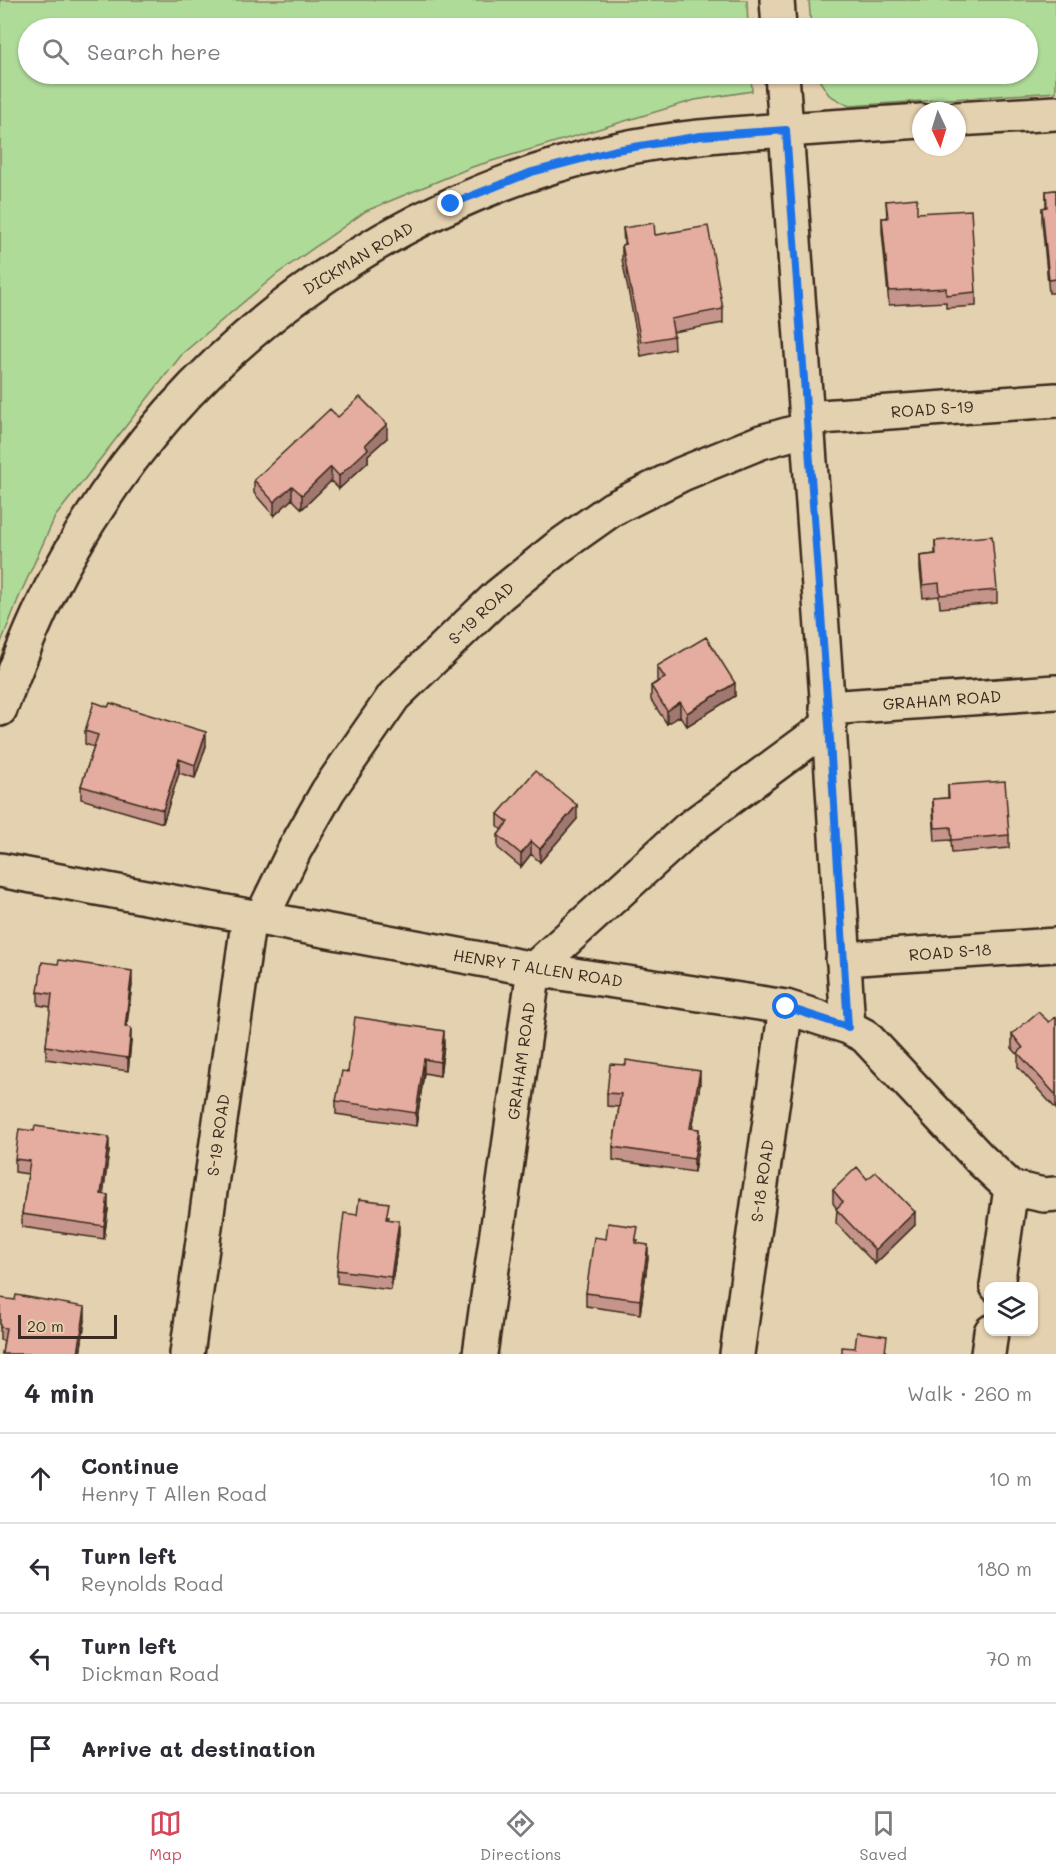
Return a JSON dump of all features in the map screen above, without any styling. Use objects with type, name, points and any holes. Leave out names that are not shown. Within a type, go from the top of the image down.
[{"type":"street","points":[[777,0],[778,18]]},
{"type":"street","points":[[783,84],[848,1027]]},
{"type":"street","points":[[966,118],[1056,112]]},
{"type":"street","name":"DICKMAN ROAD","points":[[0,709],[30,632],[70,552],[118,477],[174,407],[235,346],[302,291],[375,244],[451,204],[532,172],[616,150],[701,136],[912,123]]},
{"type":"street","name":"ROAD S-19","points":[[808,424],[1056,400]]},
{"type":"street","name":"S-19 ROAD","points":[[187,1354],[255,917],[328,791],[394,696],[498,595],[557,548],[612,509],[682,474],[808,424]]},
{"type":"street","name":"GRAHAM ROAD","points":[[828,716],[1056,692]]},
{"type":"street","points":[[534,969],[688,829],[828,716]]},
{"type":"street","name":"HENRY T ALLEN ROAD","points":[[0,870],[534,969],[786,1007],[848,1027],[865,1036],[980,1159],[1011,1188]]},
{"type":"street","name":"ROAD S-18","points":[[843,959],[1056,945]]},
{"type":"street","name":"GRAHAM ROAD","points":[[480,1354],[534,969]]},
{"type":"street","name":"S-18 ROAD","points":[[737,1354],[786,1007]]},
{"type":"street","points":[[998,1282],[1011,1188],[1044,1195],[1056,1194]]},
{"type":"street","points":[[988,1354],[990,1336]]},
{"type":"green space","points":[[0,0],[747,0],[748,18],[18,18],[18,84],[752,84],[752,91],[695,100],[472,167],[366,211],[277,274],[183,353],[55,517],[0,645]]},
{"type":"green space","points":[[809,0],[1056,0],[1056,92],[849,106],[829,95],[822,84],[1038,84],[1038,18],[810,18]]},
{"type":"building","points":[[1056,190],[1056,279],[1049,280],[1042,208],[1047,207],[1046,191]]},
{"type":"building","points":[[917,198],[917,213],[971,210],[976,292],[946,295],[946,288],[889,291],[882,218],[888,218],[886,201]]},
{"type":"building","points":[[654,223],[655,235],[708,226],[723,309],[671,319],[674,336],[641,342],[622,245],[626,244],[623,228]]},
{"type":"building","points":[[360,397],[387,424],[365,445],[368,449],[339,476],[331,467],[302,495],[292,486],[274,502],[254,480],[330,409],[338,417]]},
{"type":"building","points":[[992,536],[997,590],[940,595],[939,583],[923,585],[920,556],[936,554],[935,541]]},
{"type":"building","points":[[706,637],[735,683],[687,713],[680,702],[667,711],[651,686],[665,678],[657,666]]},
{"type":"building","points":[[94,702],[108,707],[110,703],[206,732],[195,765],[179,759],[163,810],[81,786],[98,735],[85,731]]},
{"type":"building","points":[[535,771],[577,805],[540,849],[531,841],[521,854],[498,835],[508,822],[498,814]]},
{"type":"building","points":[[1005,781],[1009,835],[952,840],[951,827],[935,828],[933,799],[949,798],[948,785]]},
{"type":"building","points":[[59,960],[132,971],[125,1027],[131,1028],[128,1058],[46,1046],[52,994],[38,992],[42,962],[58,964]]},
{"type":"building","points":[[1038,1012],[1049,1022],[1056,1017],[1056,1095],[1018,1053],[1023,1048],[1012,1034]]},
{"type":"building","points":[[355,1017],[444,1031],[440,1062],[424,1059],[416,1113],[336,1101],[342,1071],[348,1072]]},
{"type":"building","points":[[626,1060],[700,1071],[690,1128],[699,1129],[694,1159],[613,1147],[621,1094],[607,1093],[610,1064],[626,1065]]},
{"type":"building","points":[[35,1126],[109,1137],[101,1194],[108,1195],[104,1226],[22,1214],[30,1161],[15,1159],[19,1129],[34,1131]]},
{"type":"building","points":[[857,1167],[867,1179],[876,1172],[915,1212],[875,1250],[836,1209],[843,1202],[833,1190]]},
{"type":"building","points":[[359,1199],[389,1203],[386,1219],[399,1221],[391,1277],[337,1270],[344,1213],[357,1215]]},
{"type":"building","points":[[608,1223],[638,1227],[635,1243],[648,1245],[640,1300],[586,1293],[594,1237],[606,1239]]},
{"type":"building","points":[[16,1295],[85,1307],[78,1354],[2,1354],[6,1328],[0,1327],[0,1298],[15,1300]]},
{"type":"building","points":[[857,1332],[887,1336],[885,1352],[897,1354],[842,1354],[842,1347],[855,1348]]},
{"type":"route","points":[[451,204],[532,172],[616,150],[701,136],[786,130],[829,725],[848,1027],[786,1007]]}]
